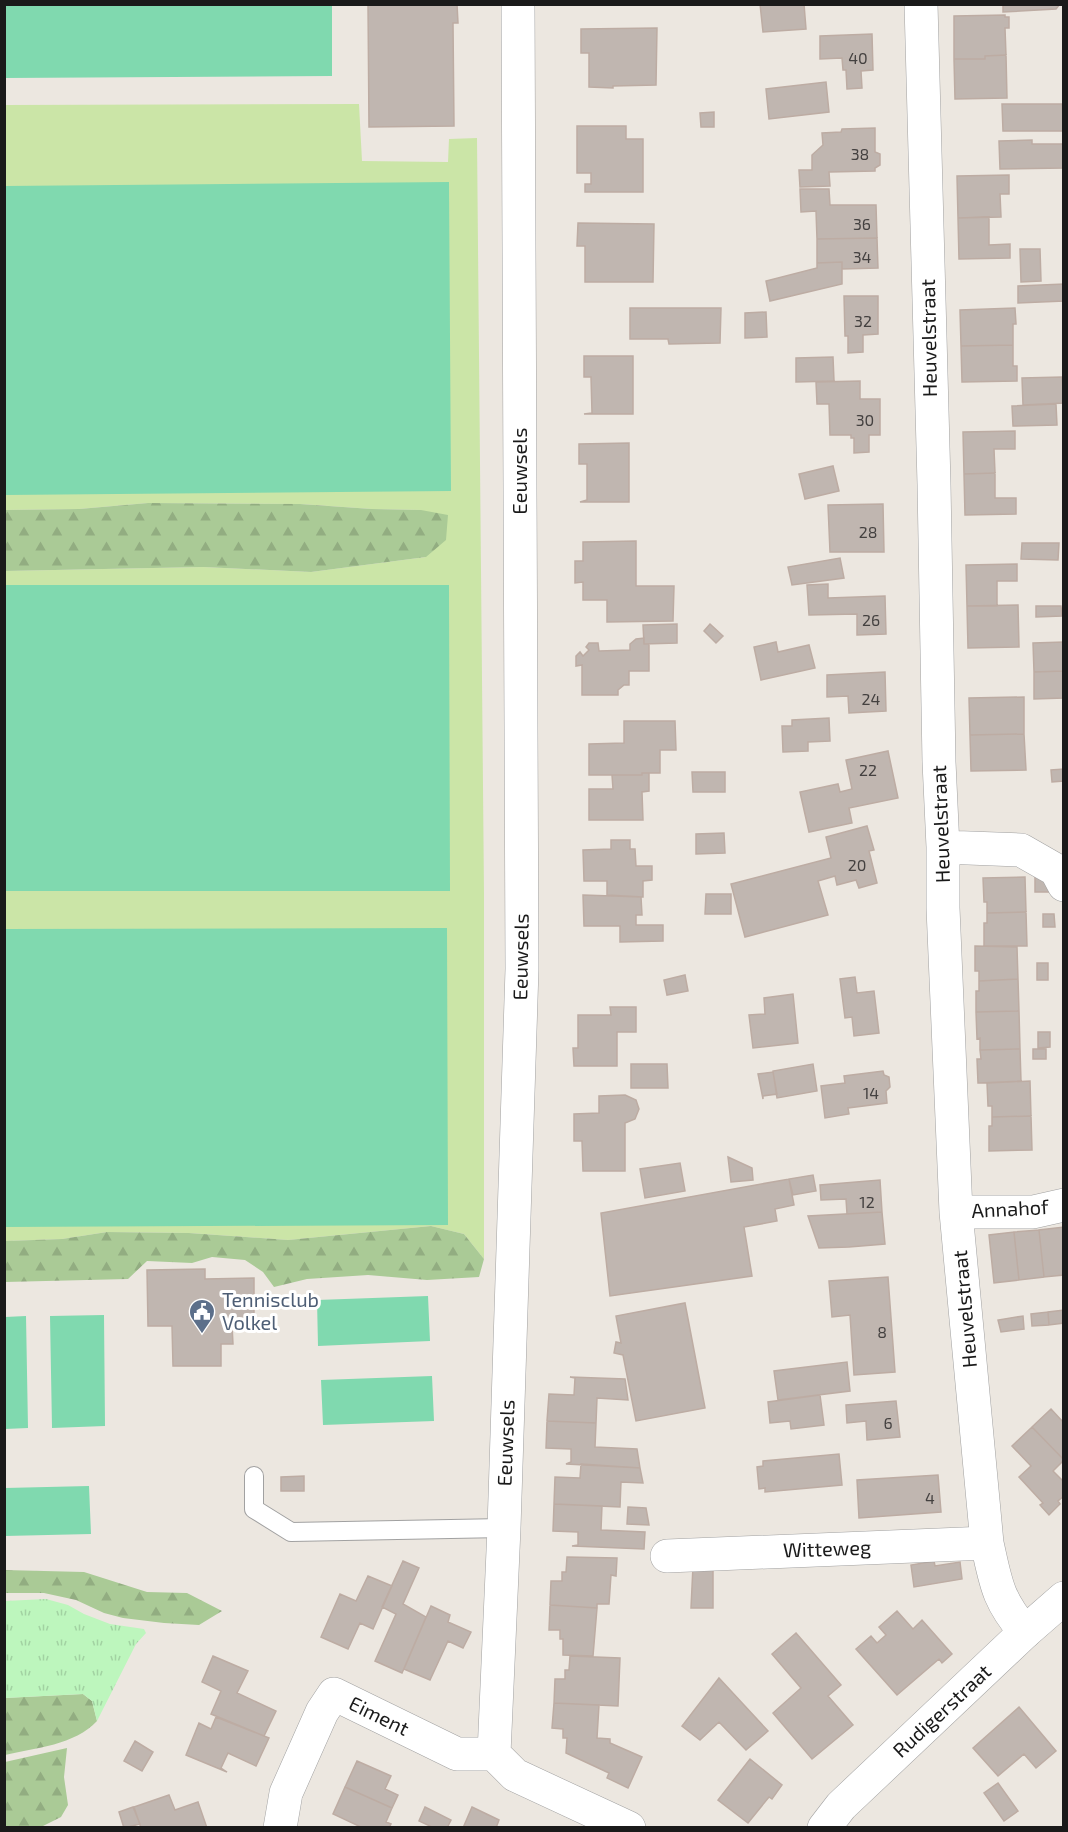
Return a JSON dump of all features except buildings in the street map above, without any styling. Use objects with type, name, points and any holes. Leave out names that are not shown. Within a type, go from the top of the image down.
[{"type":"street","name":"Eeuwsels","points":[[494,1754],[504,1528],[522,969],[518,4]]},
{"type":"street","name":"Heuvelstraat","points":[[921,4],[939,762],[944,847],[943,908],[956,1212],[987,1542],[998,1591],[1009,1613],[1025,1632]]},
{"type":"street","points":[[944,847],[1021,850],[1056,870],[1064,885]]},
{"type":"street","name":"Annahof","points":[[956,1212],[1033,1212],[1064,1205]]},
{"type":"street","name":"Witteweg","points":[[667,1556],[987,1542]]},
{"type":"street","name":"Rudigerstraat","points":[[824,1827],[841,1806],[1064,1598]]},
{"type":"street","name":"Eiment","points":[[280,1827],[286,1793],[322,1712],[334,1694],[457,1754],[494,1754]]},
{"type":"street","points":[[494,1754],[514,1775],[629,1827]]},
{"type":"lane","points":[[254,1476],[254,1509],[291,1532],[504,1528]]},
{"type":"green space","points":[[4,5],[332,5],[332,76],[5,78]]},
{"type":"green space","points":[[359,104],[362,161],[448,162],[449,139],[477,138],[484,894],[484,1259],[464,1234],[431,1226],[288,1240],[189,1233],[107,1232],[62,1239],[5,1241],[5,571],[203,567],[311,572],[426,557],[421,510],[300,504],[148,503],[79,509],[5,510],[5,105]]},
{"type":"green space","points":[[449,182],[451,491],[5,495],[5,186]]},
{"type":"green space","points":[[148,503],[300,504],[421,510],[448,515],[446,540],[426,557],[311,572],[203,567],[5,571],[5,510],[79,509]]},
{"type":"green space","points":[[5,585],[449,585],[450,891],[5,891]]},
{"type":"green space","points":[[447,928],[448,1225],[5,1227],[5,929]]},
{"type":"green space","points":[[431,1226],[464,1234],[484,1259],[479,1277],[427,1280],[368,1275],[307,1279],[274,1287],[263,1272],[245,1260],[212,1257],[192,1263],[147,1261],[128,1279],[5,1282],[5,1241],[62,1239],[107,1232],[189,1233],[288,1240]]},
{"type":"green space","points":[[428,1296],[430,1341],[318,1346],[317,1300]]},
{"type":"green space","points":[[104,1315],[105,1426],[52,1428],[50,1316]]},
{"type":"green space","points":[[26,1316],[28,1428],[5,1429],[5,1317]]},
{"type":"green space","points":[[432,1376],[434,1421],[323,1425],[321,1380]]},
{"type":"green space","points":[[89,1486],[91,1534],[5,1536],[5,1488]]},
{"type":"green space","points":[[4,1570],[84,1572],[147,1592],[187,1593],[222,1611],[199,1625],[123,1618],[104,1613],[76,1600],[44,1593],[5,1593]]},
{"type":"green space","points":[[46,1599],[68,1605],[110,1624],[144,1629],[146,1633],[136,1644],[97,1721],[92,1701],[83,1694],[5,1698],[5,1601]]},
{"type":"green space","points":[[83,1694],[92,1701],[97,1721],[88,1729],[54,1744],[5,1755],[4,1698]]},
{"type":"green space","points":[[67,1748],[64,1777],[68,1805],[61,1817],[41,1827],[5,1827],[5,1762]]},
{"type":"place","name":"Tennisclub Volkel","points":[[202,1335]]}]
